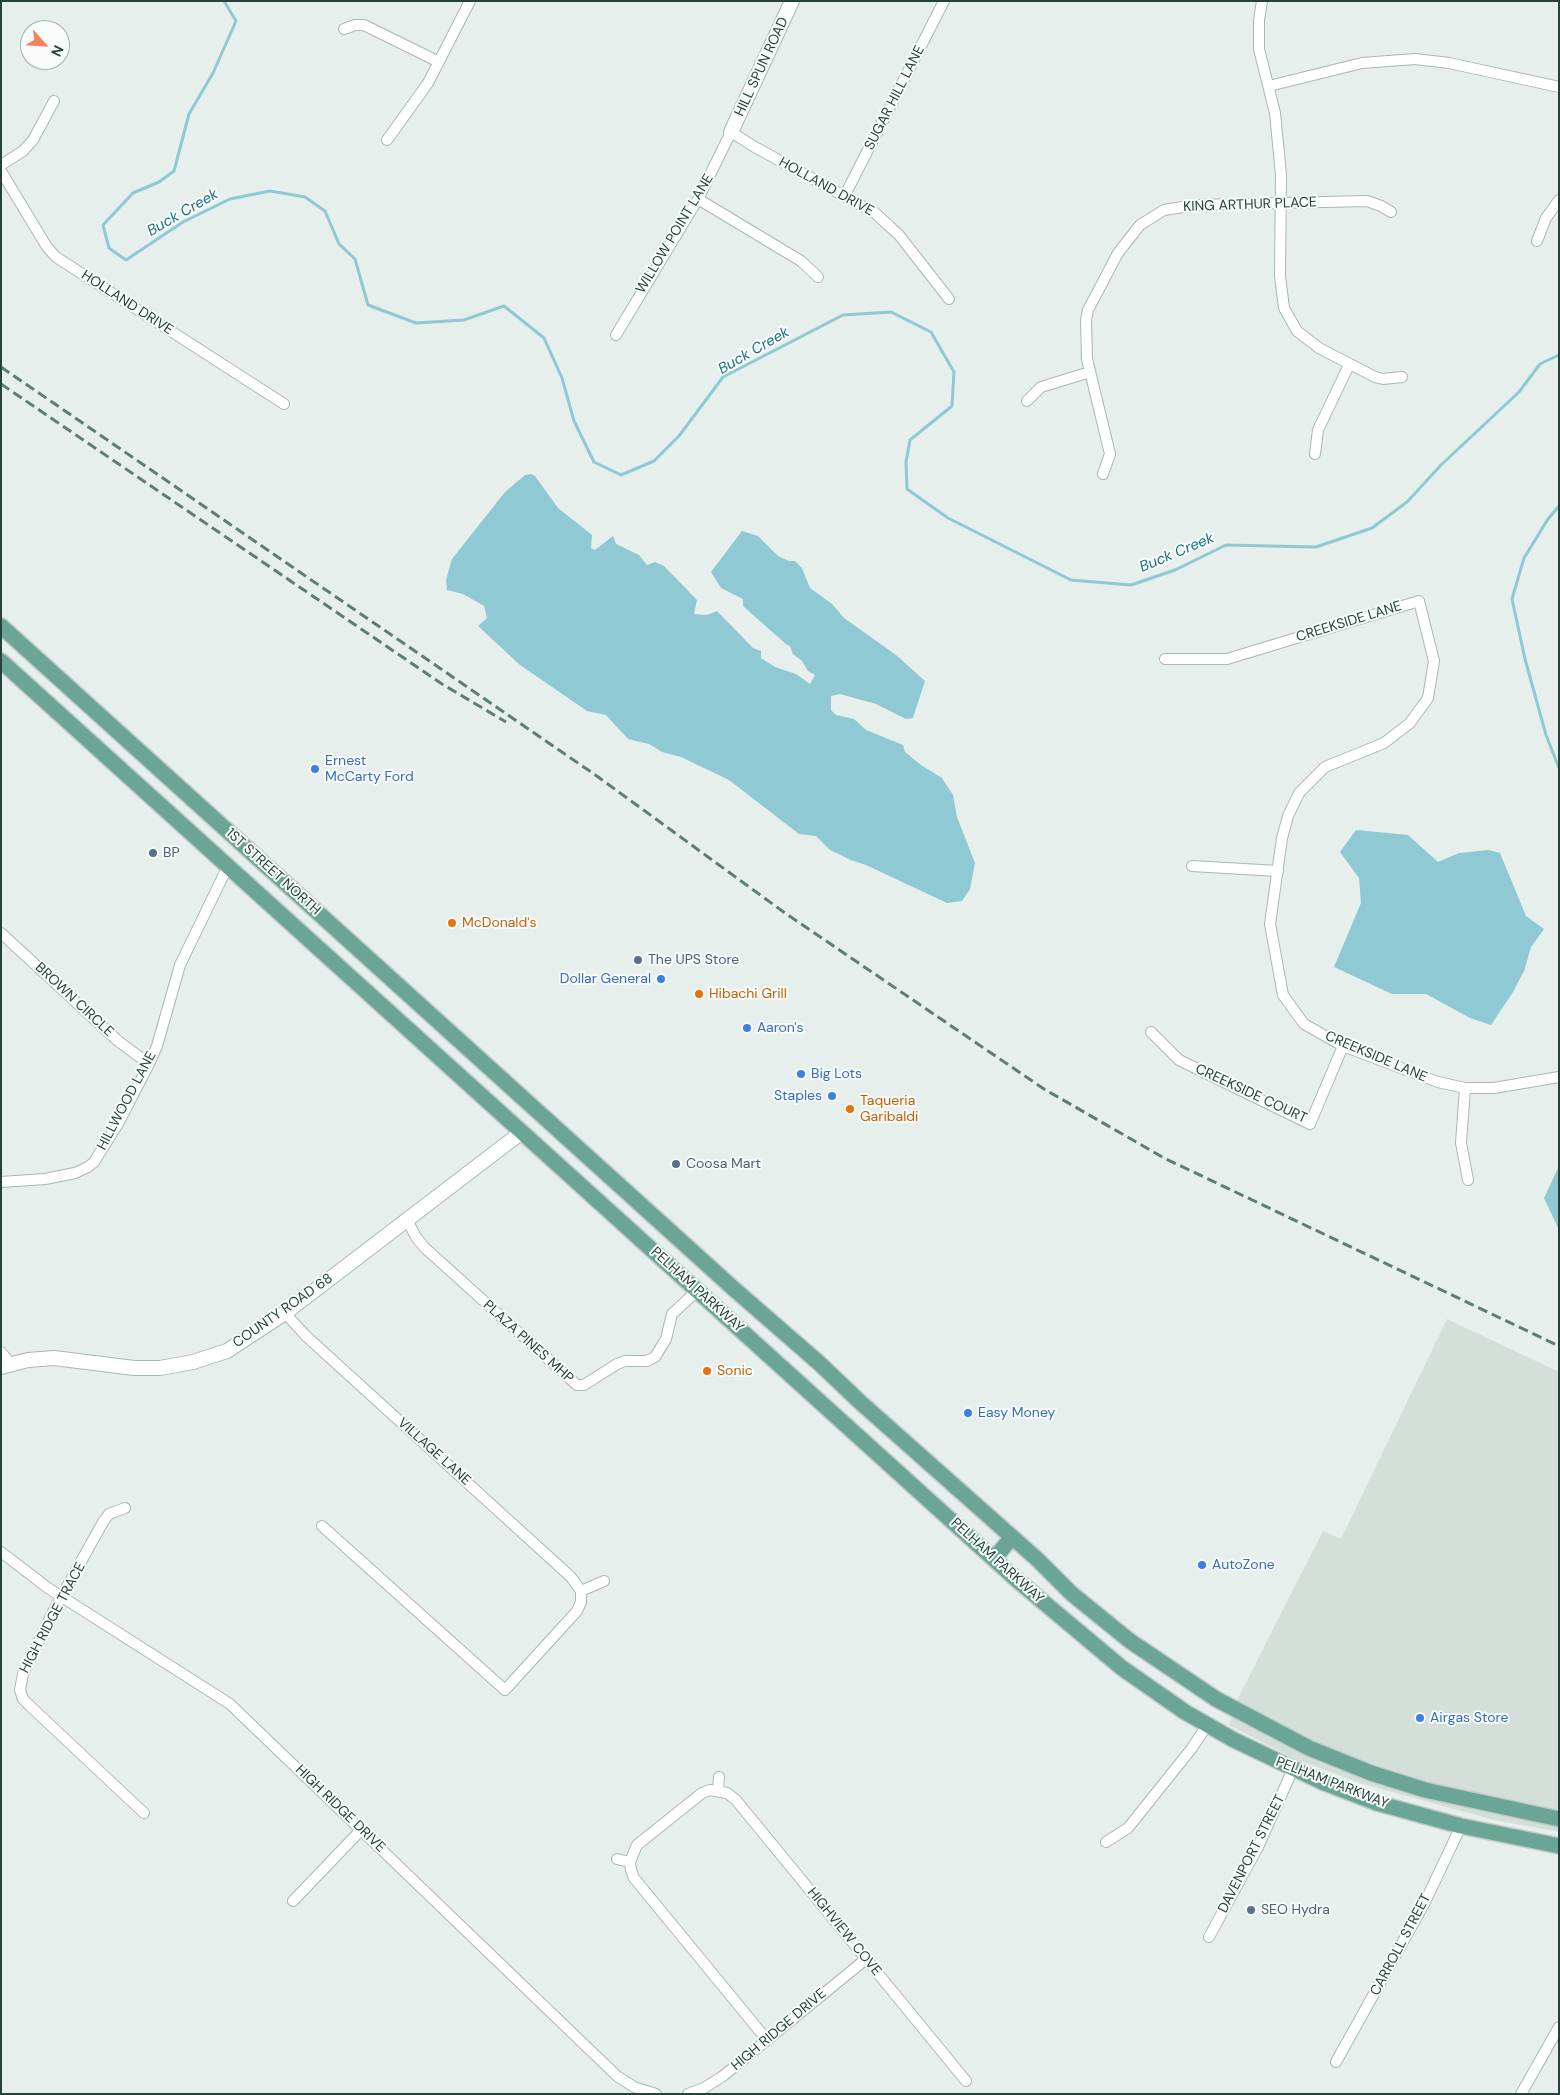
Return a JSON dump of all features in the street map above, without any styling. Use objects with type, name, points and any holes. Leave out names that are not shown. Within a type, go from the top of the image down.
[{"type":"main road","name":"1ST STREET NORTH","points":[[1,626],[546,1118]]},
{"type":"main road","name":"1ST STREET NORTH","points":[[1,661],[522,1132]]},
{"type":"main road","points":[[43,699],[60,679]]},
{"type":"main road","points":[[153,798],[171,780]]},
{"type":"main road","points":[[228,866],[242,844]]},
{"type":"main road","points":[[332,960],[349,940]]},
{"type":"main road","points":[[426,1045],[444,1026]]},
{"type":"main road","points":[[522,1132],[546,1118]]},
{"type":"main road","name":"PELHAM PARKWAY","points":[[546,1118],[1105,1621],[1165,1666],[1222,1702],[1284,1737],[1337,1760],[1425,1790],[1476,1803],[1559,1819]]},
{"type":"main road","name":"PELHAM PARKWAY","points":[[522,1132],[730,1318],[994,1559],[1088,1641],[1155,1692],[1207,1725],[1293,1769],[1377,1803],[1461,1826],[1559,1846]]},
{"type":"main road","points":[[730,1318],[744,1298]]},
{"type":"main road","points":[[847,1426],[865,1407]]},
{"type":"main road","points":[[994,1559],[1012,1537]]},
{"type":"main road","points":[[1088,1641],[1105,1621]]},
{"type":"main road","points":[[1207,1725],[1222,1702]]},
{"type":"main road","points":[[1322,1782],[1337,1760]]},
{"type":"main road","points":[[1461,1826],[1476,1803]]},
{"type":"street","points":[[387,140],[420,95],[470,1]]},
{"type":"street","name":"HILL SPUN ROAD","points":[[731,132],[792,1]]},
{"type":"street","name":"SUGAR HILL LANE","points":[[845,195],[944,1]]},
{"type":"street","points":[[1262,1],[1258,34],[1259,49],[1269,86],[1278,137],[1282,202],[1281,294],[1287,314],[1297,331],[1309,342],[1349,365],[1383,379],[1402,377]]},
{"type":"street","points":[[344,29],[355,25],[364,25],[439,62]]},
{"type":"street","points":[[1269,86],[1362,63],[1416,59],[1449,63],[1559,87]]},
{"type":"street","points":[[1,165],[23,151],[33,140],[54,101]]},
{"type":"street","name":"HOLLAND DRIVE","points":[[731,132],[761,151],[845,195],[883,219],[899,235],[949,299]]},
{"type":"street","name":"WILLOW POINT LANE","points":[[616,335],[698,200],[731,132]]},
{"type":"street","name":"HOLLAND DRIVE","points":[[1,171],[47,247],[56,257],[284,404]]},
{"type":"street","points":[[698,200],[802,261],[818,278]]},
{"type":"street","points":[[1537,241],[1546,218],[1559,200]]},
{"type":"street","name":"KING ARTHUR PLACE","points":[[1103,474],[1110,454],[1090,372],[1084,335],[1088,310],[1122,247],[1140,224],[1154,214],[1183,206],[1367,201],[1391,212]]},
{"type":"street","points":[[1315,454],[1319,428],[1349,365]]},
{"type":"street","points":[[1027,401],[1041,387],[1090,372]]},
{"type":"street","name":"CREEKSIDE LANE","points":[[1165,659],[1227,659],[1419,601],[1434,661],[1428,698],[1410,723],[1384,743],[1325,767],[1299,793],[1286,823],[1270,924],[1283,995],[1304,1024],[1343,1046],[1438,1082],[1465,1088],[1494,1088],[1559,1077]]},
{"type":"street","name":"HILLWOOD LANE","points":[[1,1182],[45,1179],[75,1173],[88,1167],[119,1122],[149,1064],[157,1046],[180,965],[228,866]]},
{"type":"street","points":[[1192,866],[1278,871]]},
{"type":"street","name":"BROWN CIRCLE","points":[[1,933],[118,1041],[149,1064]]},
{"type":"street","name":"CREEKSIDE COURT","points":[[1151,1032],[1179,1060],[1310,1124],[1343,1046]]},
{"type":"street","points":[[1465,1088],[1460,1143],[1468,1180]]},
{"type":"street","name":"COUNTY ROAD 68","points":[[6,1366],[28,1360],[54,1358],[134,1368],[175,1366],[227,1351],[285,1313],[522,1132]]},
{"type":"street","name":"PLAZA PINES MHP","points":[[408,1220],[416,1237],[425,1248],[577,1385],[581,1386],[617,1364],[625,1361],[647,1361],[655,1357],[666,1339],[672,1314],[698,1290]]},
{"type":"street","name":"VILLAGE LANE","points":[[285,1313],[306,1336],[571,1577],[581,1591]]},
{"type":"street","points":[[1,1352],[6,1366]]},
{"type":"street","name":"HIGH RIDGE TRACE","points":[[125,1508],[110,1514],[103,1522],[62,1597],[20,1682],[23,1698],[144,1813]]},
{"type":"street","points":[[322,1526],[505,1690],[577,1611],[581,1602],[581,1591],[604,1581]]},
{"type":"street","name":"HIGH RIDGE DRIVE","points":[[1,1552],[62,1597],[230,1704],[617,2076],[634,2087],[656,2094]]},
{"type":"street","points":[[1106,1842],[1128,1828],[1192,1748],[1207,1725]]},
{"type":"street","name":"DAVENPORT STREET","points":[[1209,1938],[1258,1848],[1293,1769]]},
{"type":"street","points":[[719,1777],[718,1789],[702,1793],[637,1845],[630,1862],[634,1878],[767,2040]]},
{"type":"street","name":"HIGHVIEW COVE","points":[[718,1789],[728,1792],[736,1800],[966,2081]]},
{"type":"street","name":"CARROLL STREET","points":[[1336,2062],[1425,1902],[1461,1826]]},
{"type":"street","points":[[293,1901],[361,1830]]},
{"type":"street","points":[[617,1859],[630,1862]]},
{"type":"street","name":"HIGH RIDGE DRIVE","points":[[688,2094],[714,2083],[866,1959]]},
{"type":"street","points":[[1521,2094],[1559,2027]]},
{"type":"shaded area","points":[[1447,1319],[1559,1372],[1559,1832],[1494,1820],[1363,1784],[1295,1759],[1229,1725],[1238,1698],[1323,1531],[1341,1539]]},
{"type":"water","points":[[531,474],[535,476],[558,508],[592,535],[591,548],[595,550],[613,536],[616,544],[639,555],[647,565],[655,562],[664,566],[697,600],[694,614],[707,615],[717,611],[753,648],[761,651],[761,658],[775,667],[796,674],[810,684],[815,675],[808,671],[802,661],[793,654],[790,646],[743,606],[743,599],[721,588],[711,572],[742,531],[758,536],[778,556],[789,561],[795,561],[802,568],[810,588],[832,604],[844,618],[896,655],[925,681],[913,718],[906,719],[876,704],[840,694],[831,696],[831,710],[836,715],[854,719],[866,730],[903,745],[905,752],[942,778],[953,795],[957,817],[975,863],[970,889],[962,901],[947,903],[830,850],[816,836],[799,834],[729,780],[681,757],[662,752],[649,744],[628,739],[606,715],[587,711],[520,665],[478,626],[487,618],[484,606],[463,594],[447,590],[446,580],[452,559],[505,492],[525,475]]},
{"type":"water","points":[[1356,830],[1408,835],[1438,862],[1459,853],[1489,850],[1500,853],[1526,916],[1544,929],[1531,947],[1524,971],[1513,992],[1491,1025],[1470,1018],[1426,994],[1392,994],[1334,967],[1361,903],[1359,878],[1340,852]]},
{"type":"water","points":[[1559,1166],[1559,1230],[1544,1198]]},
{"type":"waterway","name":"Buck Creek","points":[[224,1],[236,21],[213,73],[189,114],[174,171],[159,182],[133,193],[103,225],[109,248],[126,260],[183,222],[230,199],[270,191],[305,197],[325,211],[339,244],[355,259],[368,305],[416,323],[464,320],[504,306],[544,338],[562,378],[574,421],[594,462],[621,475],[654,461],[679,436],[723,377],[843,315],[891,312],[931,332],[954,372],[952,406],[910,440],[906,462],[907,489],[948,518],[1071,580],[1131,585],[1175,570],[1226,545],[1316,547],[1372,528],[1407,502],[1441,465],[1519,392],[1540,364],[1559,355]]},
{"type":"waterway","name":"Buck Creek","points":[[1559,506],[1548,519],[1524,558],[1512,599],[1525,659],[1546,735],[1559,768]]},
{"type":"railway","points":[[1,367],[594,774],[785,913],[1044,1089],[1164,1158],[1559,1346]]},
{"type":"railway","points":[[1,384],[442,684],[506,722]]},
{"type":"place","name":"Ernest McCarty Ford","points":[[315,769]]},
{"type":"place","name":"BP","points":[[153,853]]},
{"type":"place","name":"McDonald's","points":[[452,923]]},
{"type":"place","name":"The UPS Store","points":[[638,960]]},
{"type":"place","name":"Dollar General","points":[[661,979]]},
{"type":"place","name":"Hibachi Grill","points":[[699,994]]},
{"type":"place","name":"Aaron's","points":[[747,1028]]},
{"type":"place","name":"Big Lots","points":[[801,1074]]},
{"type":"place","name":"Staples","points":[[832,1096]]},
{"type":"place","name":"Taqueria Garibaldi","points":[[850,1109]]},
{"type":"place","name":"Coosa Mart","points":[[676,1164]]},
{"type":"place","name":"Sonic","points":[[707,1371]]},
{"type":"place","name":"Easy Money","points":[[968,1413]]},
{"type":"place","name":"AutoZone","points":[[1202,1565]]},
{"type":"place","name":"Airgas Store","points":[[1420,1718]]},
{"type":"place","name":"SEO Hydra","points":[[1251,1910]]}]
